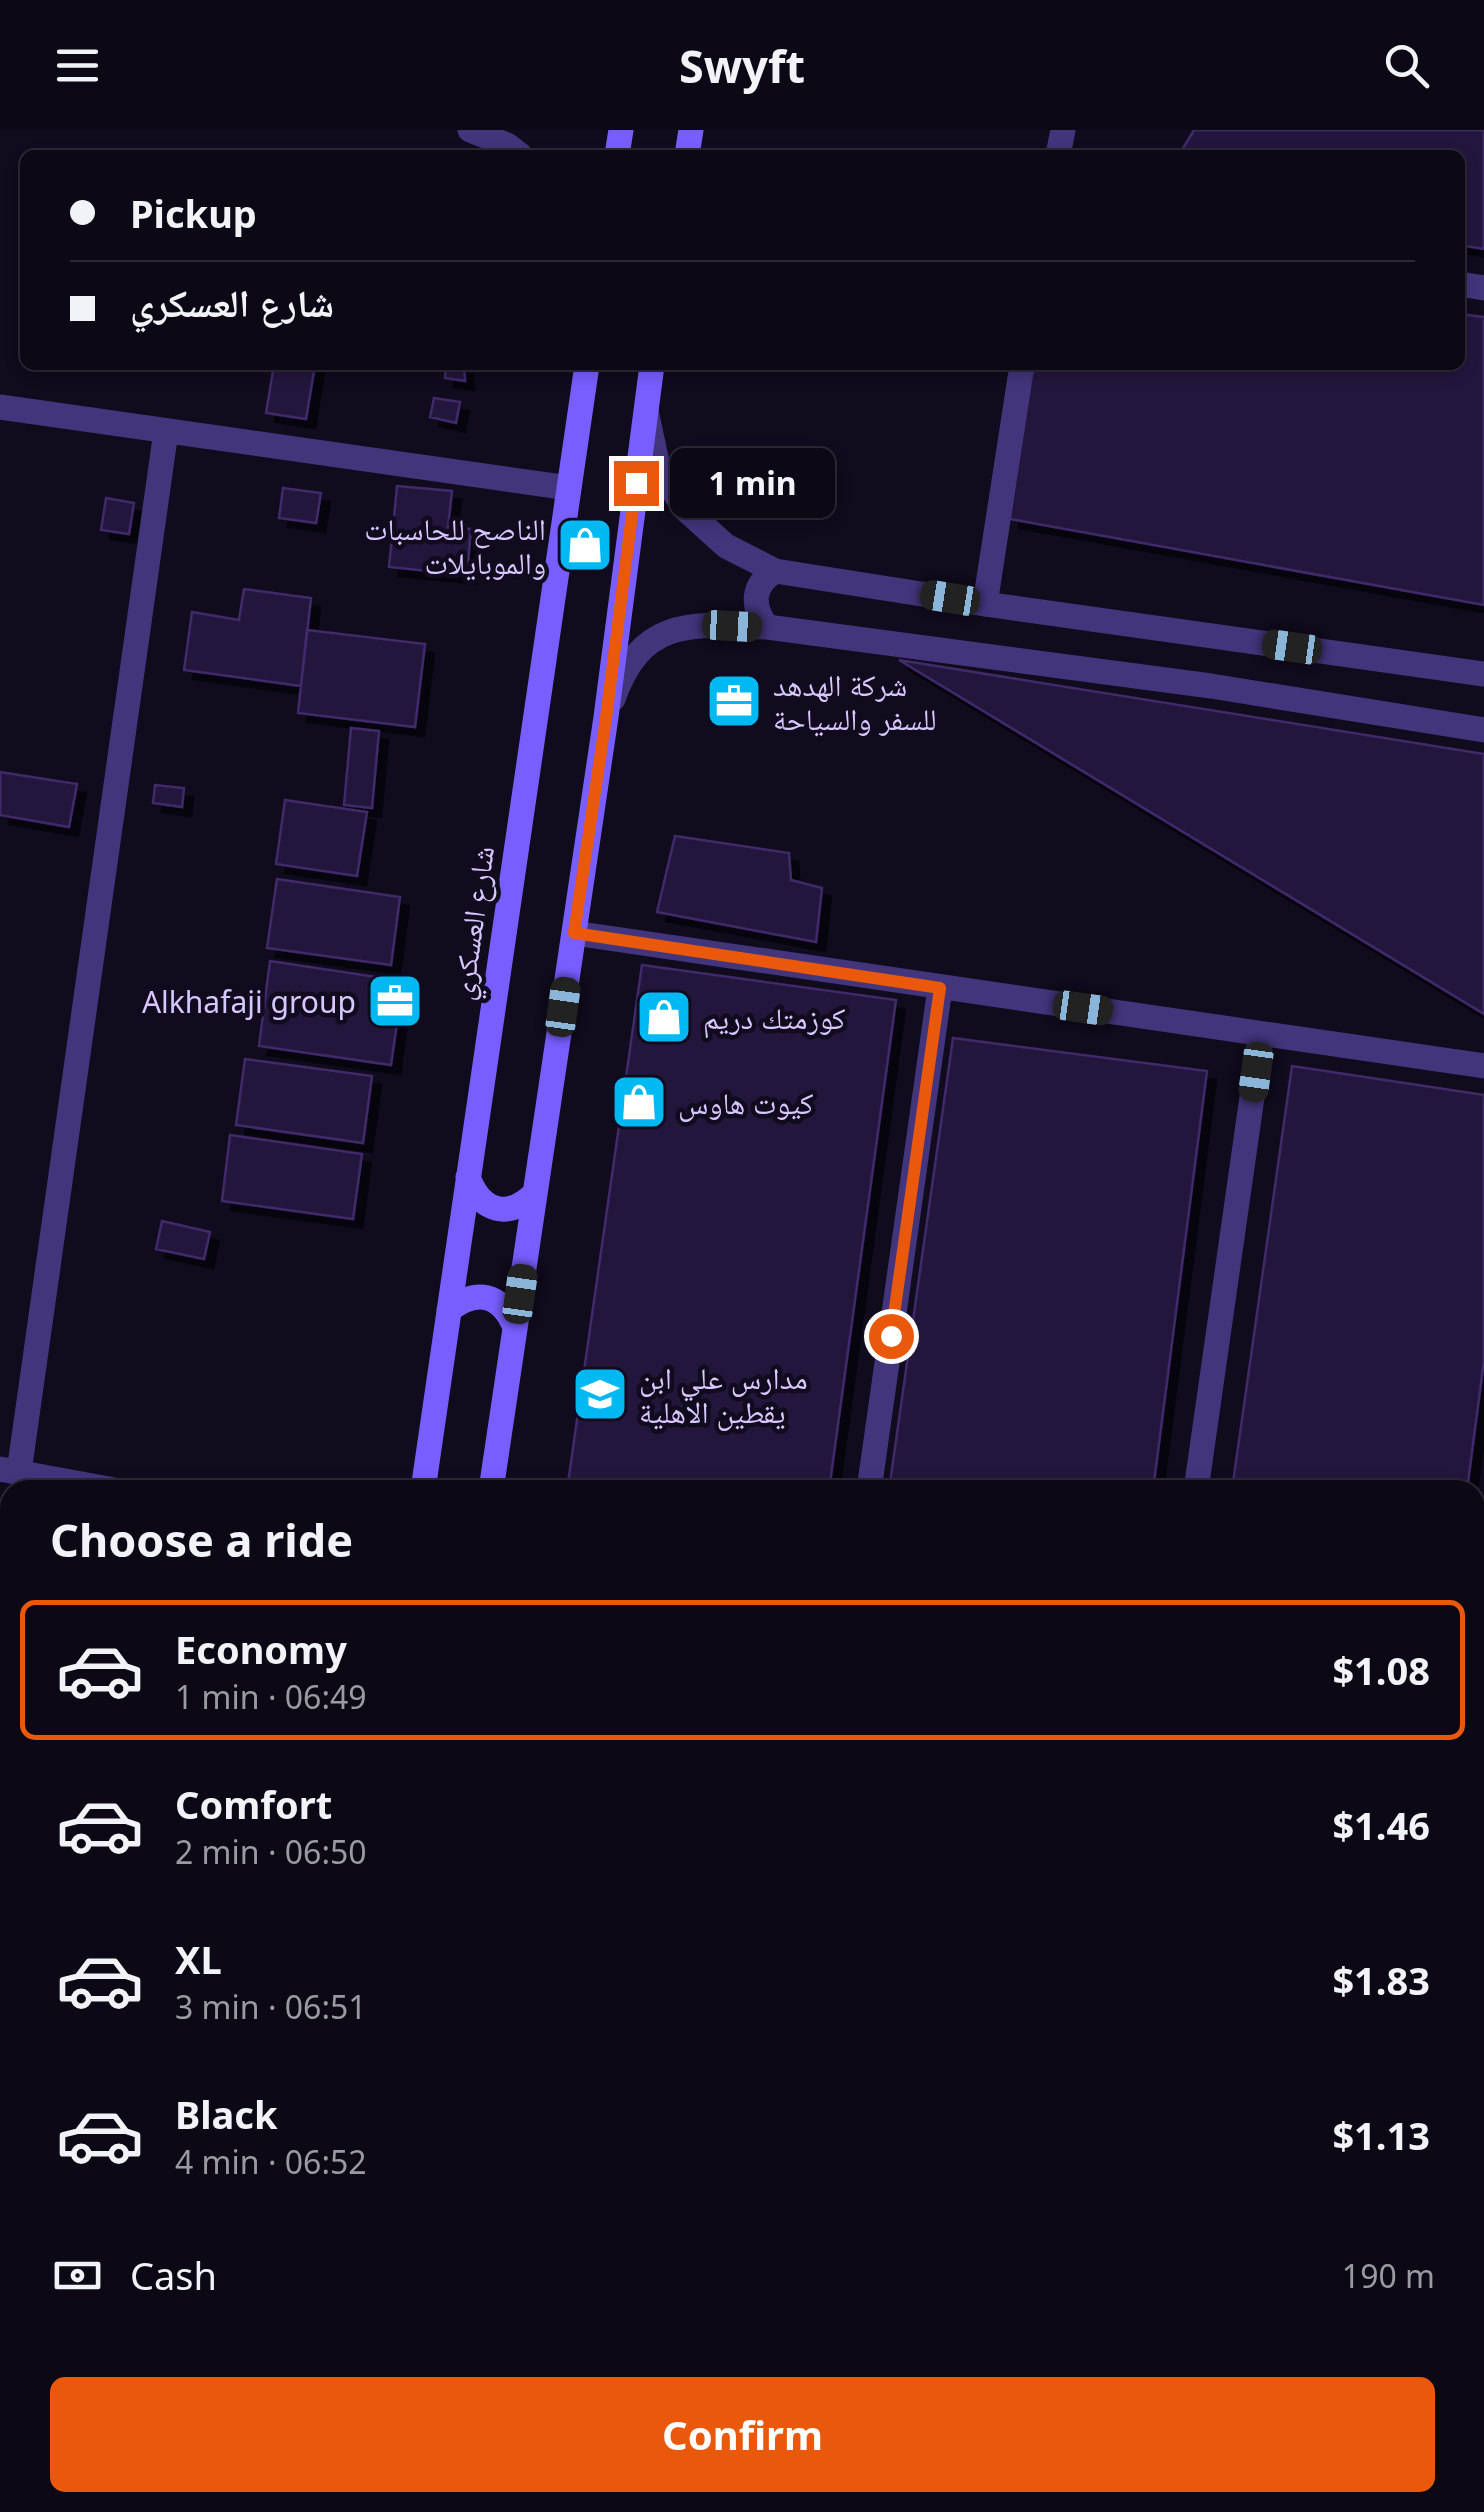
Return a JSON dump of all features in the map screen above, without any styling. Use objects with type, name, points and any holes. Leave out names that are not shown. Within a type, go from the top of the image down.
[{"type":"main road","name":"شارع العسكري","points":[[424,1480],[585,370]]},
{"type":"main road","points":[[493,1480],[606,718],[651,370]]},
{"type":"main road","points":[[468,1177],[475,1195],[490,1206],[507,1210],[523,1205],[535,1193]]},
{"type":"main road","points":[[449,1310],[462,1300],[478,1296],[495,1300],[508,1311],[515,1327]]},
{"type":"street","points":[[470,130],[513,150]]},
{"type":"street","points":[[984,604],[1021,370]]},
{"type":"street","points":[[646,404],[658,467],[685,509],[726,546],[776,571],[1484,674]]},
{"type":"street","points":[[0,408],[569,488]]},
{"type":"street","points":[[62,1480],[10,1470],[166,431]]},
{"type":"street","points":[[767,628],[755,604],[757,590],[764,578],[776,571]]},
{"type":"street","points":[[606,718],[622,672],[653,638],[696,624],[767,628],[1211,686],[1484,730]]},
{"type":"street","points":[[574,933],[1484,1066]]},
{"type":"street","points":[[870,1480],[940,988]]},
{"type":"street","points":[[1197,1480],[1261,1034]]},
{"type":"building","points":[[1194,130],[1484,130],[1484,249],[1465,246],[1465,150],[1182,150]]},
{"type":"building","points":[[1465,315],[1484,317],[1484,605],[1010,519],[1027,381],[1035,370],[1465,370]]},
{"type":"building","points":[[273,370],[314,370],[306,419],[266,413]]},
{"type":"building","points":[[446,370],[464,370],[465,381],[445,378]]},
{"type":"building","points":[[434,398],[460,402],[456,423],[430,417]]},
{"type":"building","points":[[397,486],[452,491],[448,527],[471,529],[467,575],[389,567]]},
{"type":"building","points":[[283,488],[321,493],[316,523],[279,518]]},
{"type":"building","points":[[106,498],[134,503],[129,534],[101,530]]},
{"type":"building","points":[[244,589],[311,598],[301,686],[184,670],[192,612],[239,620]]},
{"type":"building","points":[[307,630],[425,644],[415,727],[298,713]]},
{"type":"building","points":[[899,660],[1484,754],[1484,1014]]},
{"type":"building","points":[[351,728],[379,731],[372,808],[344,805]]},
{"type":"building","points":[[0,772],[77,784],[69,827],[0,815]]},
{"type":"building","points":[[155,785],[184,788],[182,807],[153,803]]},
{"type":"building","points":[[285,800],[367,812],[357,876],[276,864]]},
{"type":"building","points":[[675,836],[789,853],[791,880],[822,888],[816,942],[657,912]]},
{"type":"building","points":[[277,879],[400,897],[391,965],[267,948]]},
{"type":"building","points":[[270,961],[403,981],[391,1065],[259,1046]]},
{"type":"building","points":[[642,965],[896,1000],[830,1480],[568,1480]]},
{"type":"building","points":[[953,1038],[1207,1071],[1154,1480],[890,1480]]},
{"type":"building","points":[[245,1059],[372,1076],[363,1143],[236,1125]]},
{"type":"building","points":[[1292,1066],[1484,1095],[1484,1360],[1468,1480],[1233,1480]]},
{"type":"building","points":[[230,1135],[362,1154],[353,1219],[222,1201]]},
{"type":"building","points":[[162,1221],[210,1232],[204,1259],[156,1249]]},
{"type":"place","name":"الناصح للحاسبات والموبايلات","points":[[585,545]]},
{"type":"place","name":"شركة الهدهد للسفر والسياحة","points":[[734,701]]},
{"type":"place","name":"Alkhafaji group","points":[[395,1001]]},
{"type":"place","name":"كوزمتك دريم","points":[[664,1017]]},
{"type":"place","name":"كيوت هاوس","points":[[639,1102]]},
{"type":"place","name":"مدارس علي ابن يقطين الاهلية","points":[[600,1394]]},
{"type":"route","points":[[636,483],[574,933],[940,988],[891,1336]]}]
